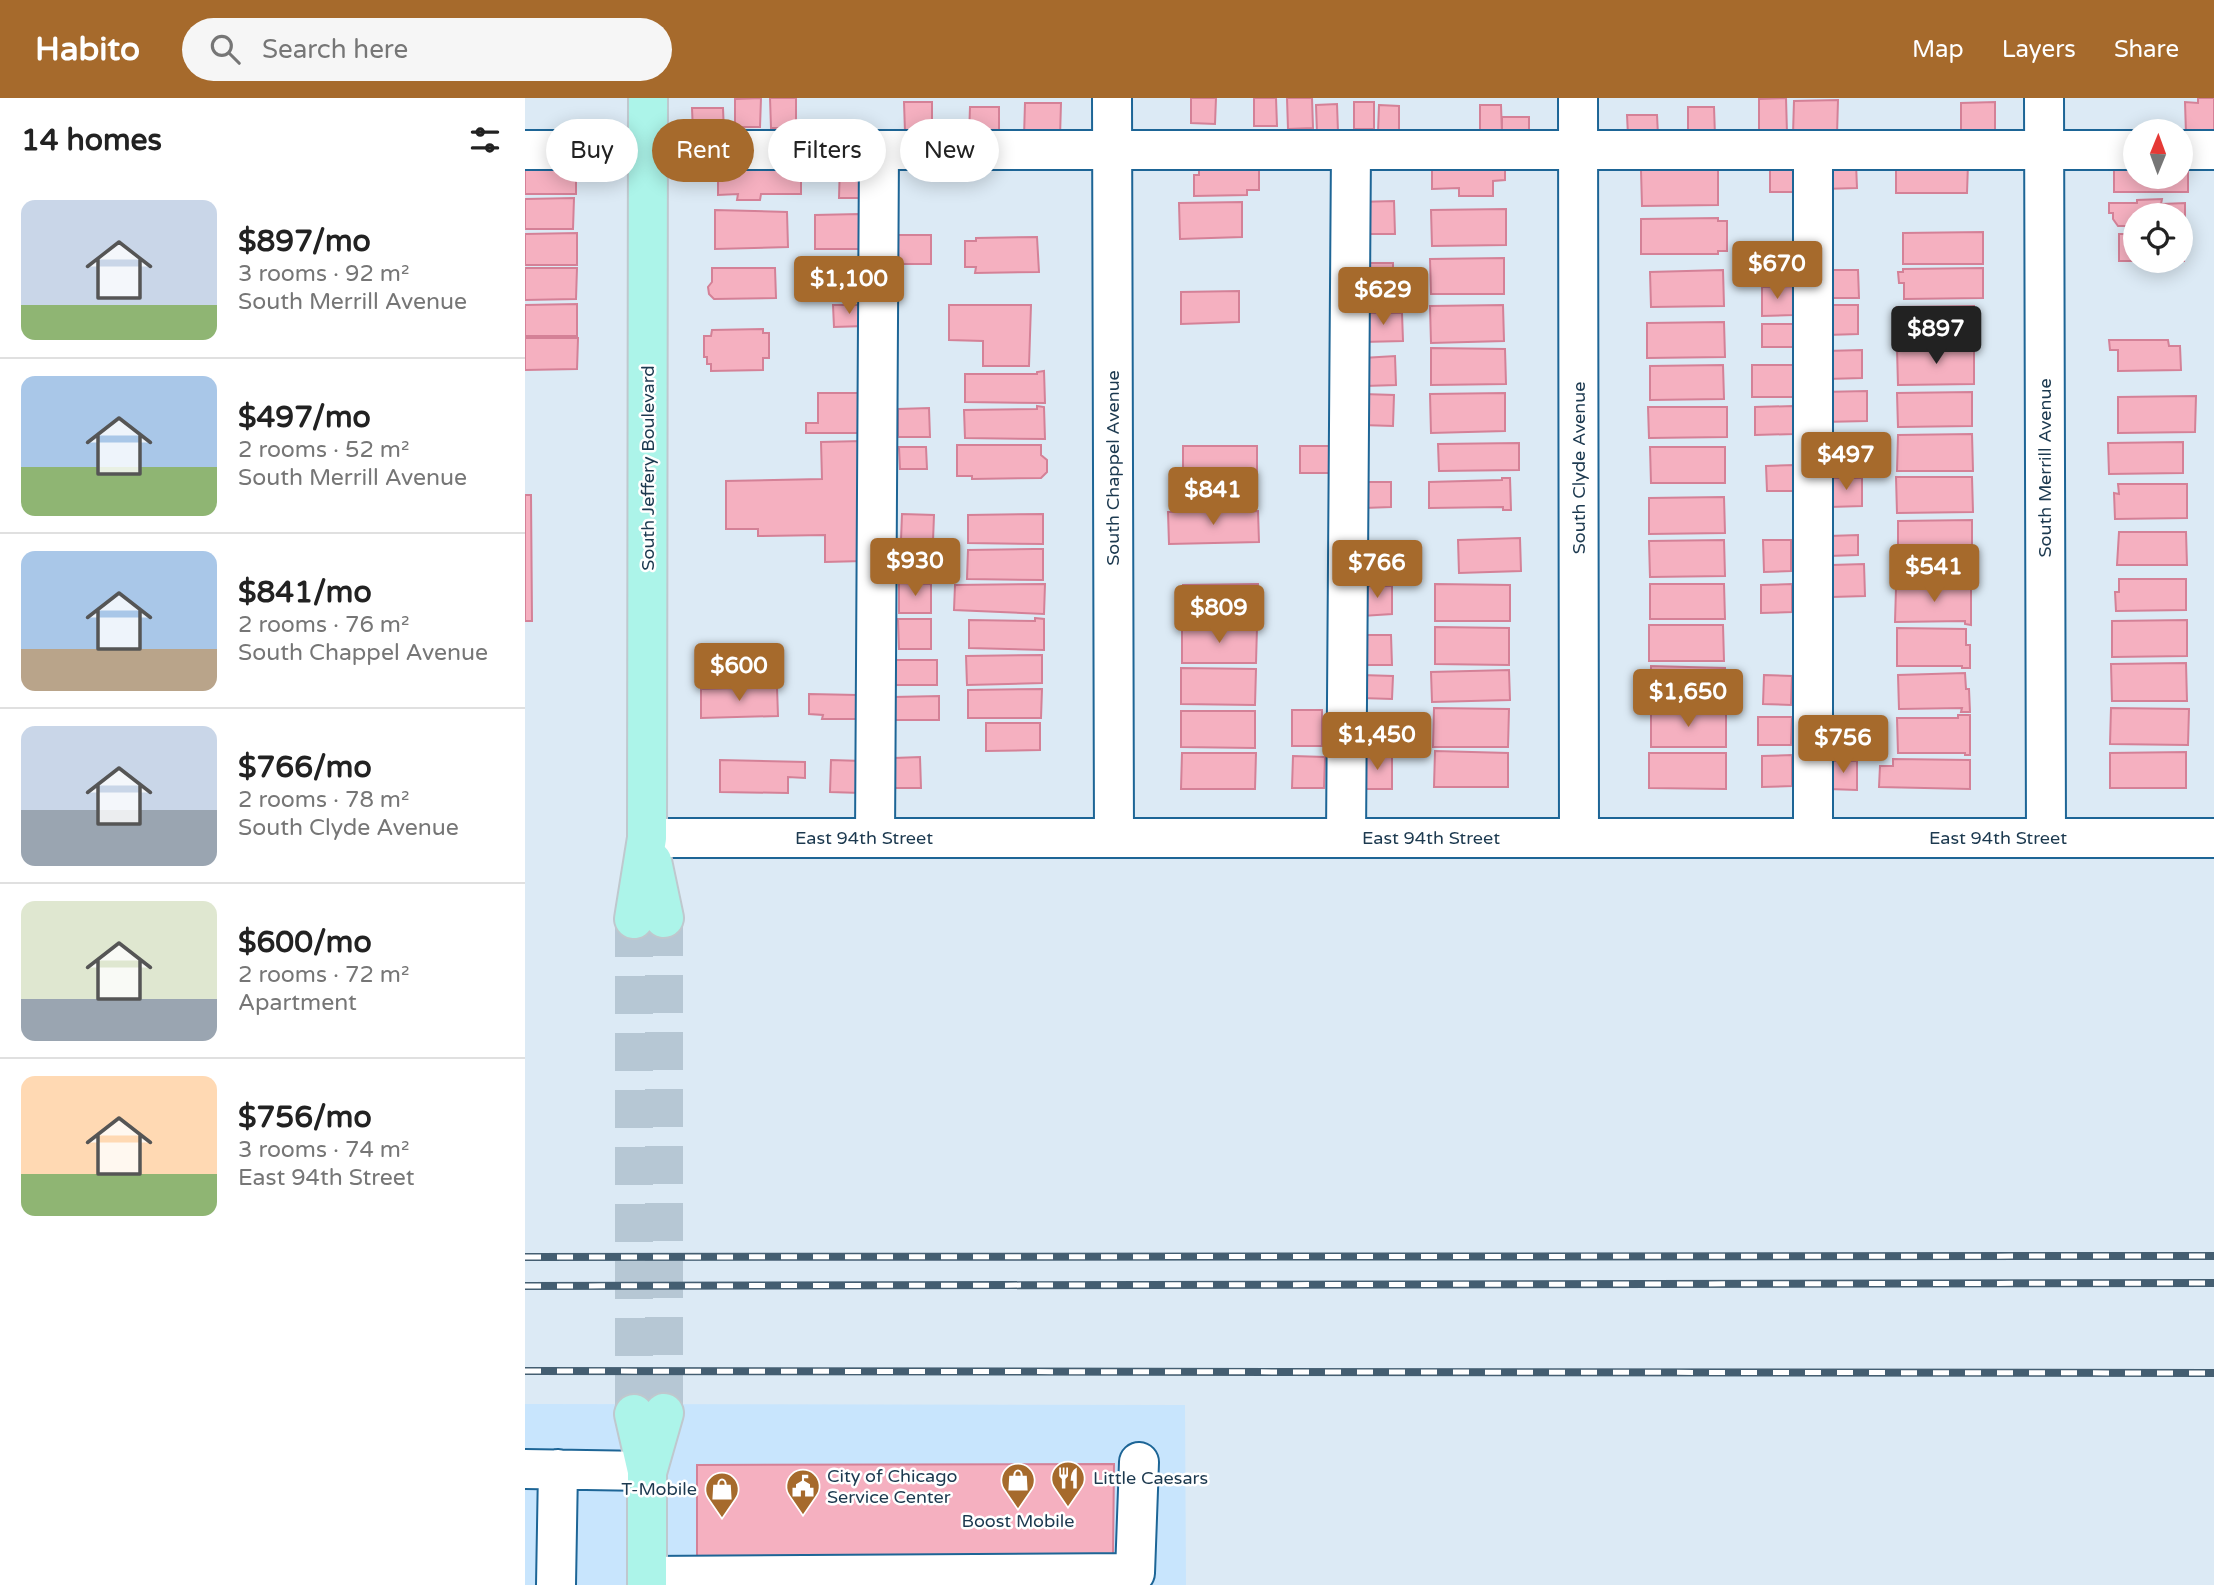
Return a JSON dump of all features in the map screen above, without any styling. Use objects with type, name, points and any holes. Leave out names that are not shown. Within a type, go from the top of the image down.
[{"type":"main road","name":"South Jeffery Boulevard","points":[[648,98],[649,918]]},
{"type":"main road","points":[[647,1581],[649,1414]]},
{"type":"street","name":"South Chappel Avenue","points":[[1112,98],[1114,838]]},
{"type":"street","name":"South Clyde Avenue","points":[[1578,98],[1579,838]]},
{"type":"street","name":"South Merrill Avenue","points":[[2044,98],[2046,838]]},
{"type":"street","points":[[525,150],[768,150]]},
{"type":"street","points":[[886,150],[2123,150]]},
{"type":"street","points":[[1346,838],[1351,150]]},
{"type":"street","points":[[1813,150],[1813,838]]},
{"type":"street","points":[[2193,150],[2214,150]]},
{"type":"street","points":[[875,838],[879,182]]},
{"type":"street","name":"East 94th Street","points":[[647,838],[2214,838]]},
{"type":"street","points":[[647,1581],[1135,1579],[1139,1462]]},
{"type":"street","points":[[556,1585],[542,1469],[647,1471]]},
{"type":"shaded area","points":[[525,1404],[1185,1405],[1186,1585],[525,1585]]},
{"type":"building","points":[[761,98],[760,127],[754,127],[754,119],[735,119],[735,99]]},
{"type":"building","points":[[770,98],[796,98],[796,119],[771,119]]},
{"type":"building","points":[[1191,98],[1216,98],[1215,124],[1191,123]]},
{"type":"building","points":[[1254,98],[1276,98],[1277,126],[1254,126]]},
{"type":"building","points":[[1287,98],[1312,98],[1313,128],[1288,129]]},
{"type":"building","points":[[1786,98],[1787,133],[1759,134],[1759,99]]},
{"type":"building","points":[[2198,98],[2214,98],[2214,134],[2193,134],[2193,119],[2186,119],[2185,102],[2198,103]]},
{"type":"building","points":[[1838,100],[1837,135],[1793,134],[1794,101]]},
{"type":"building","points":[[904,102],[932,102],[932,119],[905,119]]},
{"type":"building","points":[[1354,102],[1374,102],[1374,129],[1354,129]]},
{"type":"building","points":[[1995,102],[1995,130],[1961,131],[1961,103]]},
{"type":"building","points":[[1025,103],[1061,103],[1060,137],[1024,137]]},
{"type":"building","points":[[1337,104],[1338,132],[1317,133],[1316,105]]},
{"type":"building","points":[[1379,105],[1399,106],[1399,134],[1378,133]]},
{"type":"building","points":[[1480,105],[1501,105],[1502,134],[1480,134]]},
{"type":"building","points":[[970,107],[999,107],[999,119],[970,119]]},
{"type":"building","points":[[1688,107],[1714,107],[1715,136],[1688,136]]},
{"type":"building","points":[[692,108],[723,108],[723,119],[692,119]]},
{"type":"building","points":[[1627,115],[1657,115],[1658,135],[1628,135]]},
{"type":"building","points":[[1502,117],[1529,117],[1529,134],[1502,134]]},
{"type":"building","points":[[1505,160],[1505,180],[1493,181],[1493,196],[1459,196],[1459,188],[1432,189],[1432,166]]},
{"type":"building","points":[[1199,162],[1259,167],[1259,190],[1247,190],[1247,195],[1194,196],[1194,175],[1199,175]]},
{"type":"building","points":[[768,163],[768,182],[801,182],[801,194],[761,194],[760,200],[737,200],[738,194],[718,195],[718,182],[754,182],[754,164]]},
{"type":"building","points":[[1856,163],[1857,188],[1823,189],[1822,164]]},
{"type":"building","points":[[525,164],[546,164],[546,182],[576,182],[576,194],[525,194]]},
{"type":"building","points":[[1801,164],[1802,192],[1770,192],[1770,165]]},
{"type":"building","points":[[1896,164],[1968,164],[1967,193],[1896,193]]},
{"type":"building","points":[[2114,165],[2123,165],[2123,189],[2188,189],[2188,192],[2114,192]]},
{"type":"building","points":[[1641,170],[1718,170],[1718,205],[1642,206]]},
{"type":"building","points":[[839,182],[867,182],[867,198],[839,198]]},
{"type":"building","points":[[574,198],[573,229],[525,229],[525,199]]},
{"type":"building","points":[[2162,199],[2161,203],[2137,203],[2137,200]]},
{"type":"building","points":[[1394,201],[1395,234],[1359,234],[1358,202]]},
{"type":"building","points":[[1242,202],[1242,237],[1180,239],[1179,203]]},
{"type":"building","points":[[2109,203],[2123,203],[2123,226],[2118,226],[2113,219],[2113,213],[2109,213]]},
{"type":"building","points":[[1506,209],[1506,245],[1432,246],[1431,210]]},
{"type":"building","points":[[715,210],[787,212],[788,247],[715,249]]},
{"type":"building","points":[[859,214],[859,249],[815,249],[815,215]]},
{"type":"building","points":[[1718,218],[1718,221],[1727,221],[1727,251],[1718,251],[1718,254],[1641,254],[1641,219]]},
{"type":"building","points":[[1983,232],[1983,264],[1903,264],[1903,233]]},
{"type":"building","points":[[577,233],[577,265],[525,265],[525,234]]},
{"type":"building","points":[[2119,234],[2123,234],[2123,261],[2119,261]]},
{"type":"building","points":[[897,235],[931,235],[931,264],[897,264]]},
{"type":"building","points":[[1037,237],[1039,272],[975,273],[976,267],[965,267],[965,241],[976,241],[976,238]]},
{"type":"building","points":[[1504,258],[1504,294],[1431,294],[1430,259]]},
{"type":"building","points":[[1362,263],[1393,263],[1393,292],[1362,292]]},
{"type":"building","points":[[525,268],[577,268],[576,299],[525,300]]},
{"type":"building","points":[[712,268],[775,268],[776,298],[714,299],[709,294],[708,287],[712,282]]},
{"type":"building","points":[[1983,268],[1983,298],[1904,299],[1904,283],[1899,283],[1898,272],[1903,272],[1903,269]]},
{"type":"building","points":[[1723,270],[1724,306],[1651,307],[1650,272]]},
{"type":"building","points":[[1831,270],[1858,270],[1859,298],[1831,298]]},
{"type":"building","points":[[1793,286],[1793,315],[1762,316],[1762,287]]},
{"type":"building","points":[[1239,291],[1239,322],[1181,324],[1181,292]]},
{"type":"building","points":[[577,304],[577,336],[525,336],[525,305]]},
{"type":"building","points":[[833,305],[864,305],[865,326],[834,327]]},
{"type":"building","points":[[949,305],[1031,305],[1029,366],[983,366],[983,341],[949,340]]},
{"type":"building","points":[[1503,305],[1504,341],[1431,343],[1430,306]]},
{"type":"building","points":[[1826,305],[1858,305],[1858,334],[1827,335]]},
{"type":"building","points":[[1974,306],[1975,342],[1897,342],[1897,307]]},
{"type":"building","points":[[1363,313],[1402,313],[1403,341],[1363,342]]},
{"type":"building","points":[[1724,322],[1725,357],[1647,358],[1647,323]]},
{"type":"building","points":[[1762,324],[1793,324],[1794,347],[1762,347]]},
{"type":"building","points":[[763,329],[763,333],[769,333],[769,358],[763,358],[763,370],[711,371],[711,364],[707,364],[707,357],[704,357],[704,336],[711,336],[712,330]]},
{"type":"building","points":[[525,338],[578,338],[577,369],[525,370]]},
{"type":"building","points":[[2109,340],[2168,340],[2169,346],[2180,346],[2181,370],[2118,371],[2118,350],[2110,350]]},
{"type":"building","points":[[1431,348],[1505,349],[1506,384],[1431,385]]},
{"type":"building","points":[[1974,348],[1974,384],[1898,385],[1897,349]]},
{"type":"building","points":[[1862,350],[1862,378],[1827,379],[1826,351]]},
{"type":"building","points":[[1395,356],[1396,385],[1365,386],[1363,358]]},
{"type":"building","points":[[1723,365],[1724,399],[1650,400],[1650,366]]},
{"type":"building","points":[[1752,365],[1793,365],[1793,397],[1752,397]]},
{"type":"building","points":[[1044,371],[1045,403],[965,402],[965,374],[1037,374]]},
{"type":"building","points":[[1867,391],[1867,421],[1823,422],[1822,392]]},
{"type":"building","points":[[1972,392],[1972,426],[1898,427],[1897,393]]},
{"type":"building","points":[[818,393],[868,393],[868,433],[806,433],[806,423],[818,423]]},
{"type":"building","points":[[1505,393],[1505,431],[1431,433],[1430,394]]},
{"type":"building","points":[[1363,394],[1394,395],[1393,426],[1362,425]]},
{"type":"building","points":[[2196,396],[2195,432],[2118,433],[2118,397]]},
{"type":"building","points":[[1037,406],[1044,407],[1045,439],[965,438],[964,410],[1037,409]]},
{"type":"building","points":[[1793,406],[1794,434],[1755,435],[1755,407]]},
{"type":"building","points":[[1648,407],[1727,407],[1727,437],[1649,438]]},
{"type":"building","points":[[929,408],[930,437],[898,437],[898,409]]},
{"type":"building","points":[[1972,434],[1973,471],[1897,471],[1898,435]]},
{"type":"building","points":[[1858,435],[1858,467],[1829,467],[1828,436]]},
{"type":"building","points":[[862,441],[863,561],[825,562],[825,535],[758,536],[758,529],[726,529],[726,481],[822,479],[821,442]]},
{"type":"building","points":[[2183,442],[2183,473],[2109,474],[2108,443]]},
{"type":"building","points":[[1519,443],[1519,470],[1439,471],[1438,444]]},
{"type":"building","points":[[957,445],[1041,445],[1041,455],[1047,460],[1047,472],[1041,478],[972,479],[972,476],[957,476]]},
{"type":"building","points":[[1183,446],[1257,446],[1257,473],[1183,474]]},
{"type":"building","points":[[1300,446],[1329,446],[1329,473],[1300,473]]},
{"type":"building","points":[[899,447],[926,447],[927,469],[900,469]]},
{"type":"building","points":[[1650,447],[1725,447],[1725,483],[1651,483]]},
{"type":"building","points":[[1794,465],[1794,491],[1767,491],[1766,466]]},
{"type":"building","points":[[1896,477],[1972,477],[1973,512],[1897,513]]},
{"type":"building","points":[[1510,478],[1511,510],[1503,510],[1503,507],[1429,508],[1429,482]]},
{"type":"building","points":[[1829,478],[1862,478],[1862,506],[1830,507]]},
{"type":"building","points":[[1182,480],[1257,480],[1256,508],[1182,508]]},
{"type":"building","points":[[1364,482],[1391,482],[1391,507],[1364,508]]},
{"type":"building","points":[[2118,484],[2187,484],[2187,518],[2115,519],[2114,493],[2119,494]]},
{"type":"building","points":[[525,495],[531,495],[532,621],[525,621]]},
{"type":"building","points":[[1724,497],[1725,533],[1649,534],[1649,498]]},
{"type":"building","points":[[1258,511],[1259,542],[1169,544],[1168,512]]},
{"type":"building","points":[[902,514],[934,515],[933,541],[901,540]]},
{"type":"building","points":[[1043,514],[1043,544],[968,543],[968,515]]},
{"type":"building","points":[[1972,520],[1972,555],[1898,556],[1898,521]]},
{"type":"building","points":[[2119,532],[2186,532],[2187,565],[2117,565]]},
{"type":"building","points":[[1858,535],[1858,555],[1829,556],[1829,536]]},
{"type":"building","points":[[1520,538],[1521,571],[1459,573],[1458,540]]},
{"type":"building","points":[[1724,540],[1725,576],[1650,577],[1649,541]]},
{"type":"building","points":[[1763,540],[1791,540],[1791,571],[1764,572]]},
{"type":"building","points":[[1043,549],[1043,580],[967,579],[968,550]]},
{"type":"building","points":[[932,550],[934,572],[900,572],[900,551]]},
{"type":"building","points":[[1864,564],[1865,596],[1832,597],[1832,565]]},
{"type":"building","points":[[2119,579],[2186,579],[2186,610],[2116,611],[2115,592],[2119,592]]},
{"type":"building","points":[[899,583],[931,584],[931,613],[899,613]]},
{"type":"building","points":[[1045,584],[1044,614],[954,610],[955,585]]},
{"type":"building","points":[[1258,584],[1258,620],[1183,621],[1183,585]]},
{"type":"building","points":[[1435,584],[1510,585],[1510,621],[1435,621]]},
{"type":"building","points":[[1650,584],[1724,584],[1725,619],[1650,619]]},
{"type":"building","points":[[1792,584],[1792,612],[1761,613],[1761,585]]},
{"type":"building","points":[[1964,584],[1971,584],[1971,625],[1965,624],[1965,621],[1895,622],[1896,588],[1964,587]]},
{"type":"building","points":[[1361,586],[1392,586],[1392,614],[1362,616]]},
{"type":"building","points":[[1035,618],[1044,619],[1044,650],[969,648],[969,620],[1035,621]]},
{"type":"building","points":[[898,619],[931,619],[931,649],[899,649]]},
{"type":"building","points":[[2187,620],[2187,656],[2112,657],[2112,621]]},
{"type":"building","points":[[1649,625],[1723,625],[1724,661],[1649,661]]},
{"type":"building","points":[[1182,627],[1257,627],[1256,663],[1182,663]]},
{"type":"building","points":[[1435,627],[1509,628],[1509,665],[1435,664]]},
{"type":"building","points":[[1897,628],[1966,629],[1966,645],[1970,645],[1970,668],[1897,666]]},
{"type":"building","points":[[1360,635],[1391,635],[1392,665],[1361,665]]},
{"type":"building","points":[[1042,655],[1042,683],[967,685],[966,656]]},
{"type":"building","points":[[892,660],[937,660],[937,685],[892,685]]},
{"type":"building","points":[[2186,663],[2187,701],[2112,701],[2111,664]]},
{"type":"building","points":[[1651,666],[1725,668],[1724,704],[1651,703]]},
{"type":"building","points":[[1181,668],[1256,669],[1255,705],[1181,704]]},
{"type":"building","points":[[1509,670],[1510,700],[1432,702],[1431,672]]},
{"type":"building","points":[[1965,673],[1970,712],[1961,712],[1962,708],[1899,709],[1898,675]]},
{"type":"building","points":[[1361,675],[1393,676],[1392,699],[1361,698]]},
{"type":"building","points":[[1764,675],[1792,676],[1791,705],[1763,704]]},
{"type":"building","points":[[777,687],[778,716],[701,718],[701,689]]},
{"type":"building","points":[[1042,689],[1041,718],[968,718],[968,690]]},
{"type":"building","points":[[809,694],[857,695],[856,719],[822,719],[823,715],[809,714]]},
{"type":"building","points":[[939,696],[939,720],[894,720],[894,697]]},
{"type":"building","points":[[1434,708],[1509,709],[1508,747],[1433,747]]},
{"type":"building","points":[[2111,708],[2189,709],[2188,745],[2110,744]]},
{"type":"building","points":[[1292,710],[1322,710],[1322,746],[1292,746]]},
{"type":"building","points":[[1651,710],[1726,711],[1726,747],[1651,747]]},
{"type":"building","points":[[1181,711],[1255,711],[1255,748],[1181,747]]},
{"type":"building","points":[[1958,715],[1970,715],[1970,755],[1898,753],[1897,718],[1958,718]]},
{"type":"building","points":[[1362,717],[1395,718],[1394,747],[1362,746]]},
{"type":"building","points":[[1758,717],[1792,717],[1791,745],[1758,745]]},
{"type":"building","points":[[1829,720],[1862,720],[1862,754],[1829,754]]},
{"type":"building","points":[[986,723],[1040,723],[1040,750],[986,751]]},
{"type":"building","points":[[1435,751],[1508,753],[1508,787],[1434,787]]},
{"type":"building","points":[[2186,752],[2186,788],[2110,788],[2110,753]]},
{"type":"building","points":[[1182,753],[1256,753],[1255,789],[1181,789]]},
{"type":"building","points":[[1649,753],[1726,753],[1726,789],[1649,788]]},
{"type":"building","points":[[1361,754],[1392,754],[1392,789],[1361,789]]},
{"type":"building","points":[[1792,755],[1792,786],[1762,787],[1762,756]]},
{"type":"building","points":[[1293,756],[1325,757],[1324,788],[1292,788]]},
{"type":"building","points":[[920,757],[921,788],[895,788],[894,758]]},
{"type":"building","points":[[1893,759],[1970,760],[1970,789],[1879,787],[1880,766],[1893,766]]},
{"type":"building","points":[[720,760],[805,762],[805,778],[788,777],[788,793],[720,792]]},
{"type":"building","points":[[831,760],[862,761],[861,793],[830,792]]},
{"type":"building","points":[[1830,761],[1857,761],[1857,790],[1829,789]]},
{"type":"building","points":[[1114,1464],[1113,1556],[697,1557],[697,1465]]},
{"type":"tunnel","points":[[664,918],[664,1413]]},
{"type":"tunnel","points":[[634,919],[634,1414]]},
{"type":"railway","points":[[525,1257],[2214,1256]]},
{"type":"railway","points":[[525,1286],[2214,1283]]},
{"type":"railway","points":[[525,1371],[2214,1373]]},
{"type":"place","name":"Little Caesars","points":[[1068,1508]]},
{"type":"place","name":"Boost Mobile","points":[[1018,1510]]},
{"type":"place","name":"City of Chicago Service Center","points":[[803,1516]]},
{"type":"place","name":"T-Mobile","points":[[722,1519]]}]
